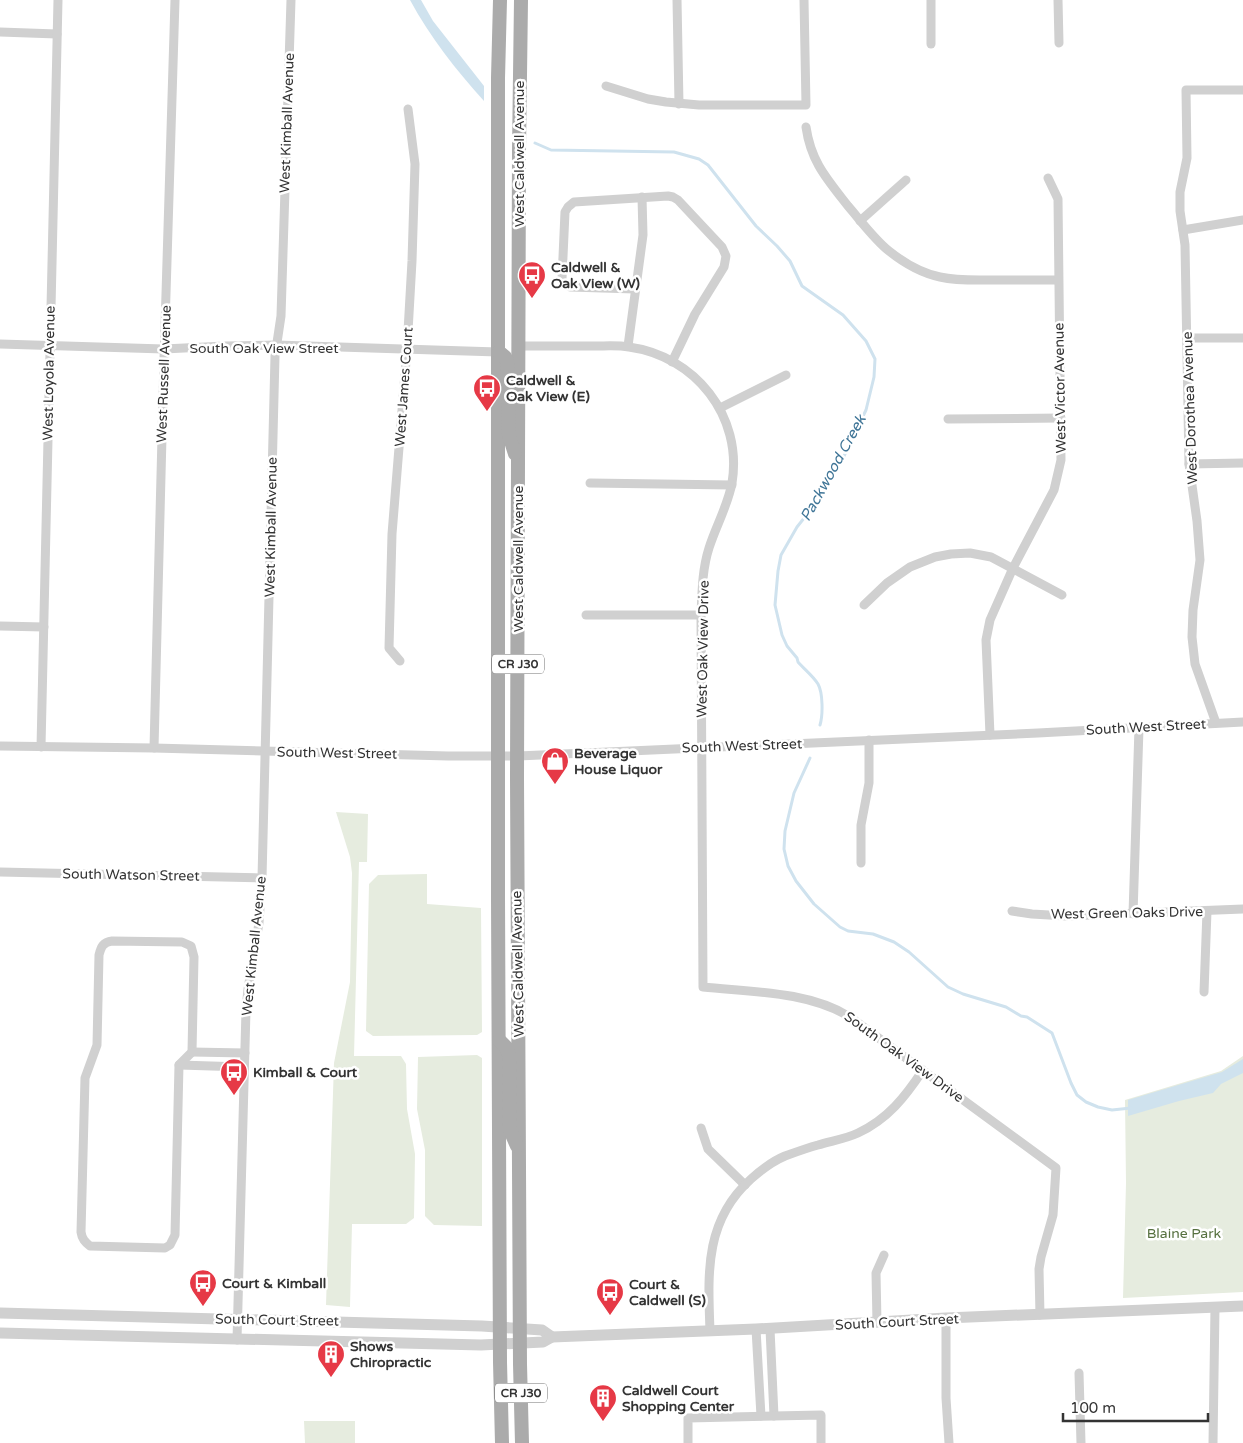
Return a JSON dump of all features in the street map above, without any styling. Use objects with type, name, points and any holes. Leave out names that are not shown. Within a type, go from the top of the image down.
[{"type":"main road","name":"West Caldwell Avenue","points":[[500,0],[498,352],[500,1327]]},
{"type":"main road","name":"West Caldwell Avenue","points":[[520,1328],[518,756],[521,0]]},
{"type":"main road","points":[[498,352],[507,361],[509,435],[519,464]]},
{"type":"main road","points":[[499,1040],[506,1047],[509,1054],[510,1130],[519,1152]]},
{"type":"main road","name":"CR J30","points":[[500,1327],[502,1443]]},
{"type":"main road","name":"CR J30","points":[[520,1328],[522,1443]]},
{"type":"street","name":"West Loyola Avenue","points":[[41,747],[58,0]]},
{"type":"street","name":"West Russell Avenue","points":[[154,748],[175,0]]},
{"type":"street","name":"West Kimball Avenue","points":[[237,1340],[244,1067],[248,989],[259,923],[262,878],[276,346],[281,316],[291,0]]},
{"type":"street","points":[[677,0],[679,104]]},
{"type":"street","points":[[606,86],[648,99],[679,104],[806,105],[804,0]]},
{"type":"street","points":[[931,0],[931,44]]},
{"type":"street","points":[[1058,0],[1059,43]]},
{"type":"street","points":[[0,32],[57,34]]},
{"type":"street","name":"West Dorothea Avenue","points":[[1216,723],[1195,664],[1192,637],[1193,610],[1200,560],[1189,464],[1187,338],[1180,192],[1187,158],[1186,90],[1243,90]]},
{"type":"street","name":"West James Court","points":[[400,661],[389,648],[392,534],[407,350],[412,261],[415,164],[408,109]]},
{"type":"street","points":[[806,126],[814,158],[824,177],[887,250],[903,262],[920,271],[939,277],[959,280],[1058,280]]},
{"type":"street","name":"West Victor Avenue","points":[[990,735],[986,640],[990,620],[1013,568],[1054,490],[1061,460],[1058,199],[1048,178]]},
{"type":"street","points":[[860,220],[906,180]]},
{"type":"street","points":[[628,346],[643,235],[642,197]]},
{"type":"street","points":[[519,346],[628,346],[651,352],[672,362],[695,314],[724,267],[726,256],[722,247],[683,205],[673,197],[642,197],[574,202],[568,207],[566,212],[562,279],[564,283],[570,287],[635,289]]},
{"type":"street","points":[[1183,230],[1243,220]]},
{"type":"street","points":[[1187,338],[1243,338]]},
{"type":"street","name":"South Oak View Street","points":[[0,344],[164,349],[276,346],[498,352]]},
{"type":"street","name":"West Oak View Drive","points":[[672,362],[689,372],[702,384],[720,408],[728,428],[734,467],[732,485],[709,548],[703,577],[701,615],[703,987]]},
{"type":"street","points":[[720,408],[786,375]]},
{"type":"street","points":[[948,419],[1061,418]]},
{"type":"street","points":[[1189,464],[1243,463]]},
{"type":"street","points":[[590,483],[732,485]]},
{"type":"street","points":[[864,605],[887,583],[910,566],[935,557],[970,553],[991,557],[1062,596]]},
{"type":"street","points":[[586,615],[701,615]]},
{"type":"street","points":[[0,626],[44,627]]},
{"type":"street","name":"South West Street","points":[[0,746],[518,756],[1243,722]]},
{"type":"street","points":[[1133,914],[1139,728]]},
{"type":"street","points":[[861,863],[861,825],[869,783],[869,740]]},
{"type":"street","name":"South Watson Street","points":[[0,872],[262,878]]},
{"type":"street","name":"West Green Oaks Drive","points":[[1012,910],[1032,914],[1066,916],[1243,910]]},
{"type":"street","points":[[1204,992],[1207,911]]},
{"type":"street","points":[[112,941],[182,942],[190,946],[194,956],[192,1052],[179,1065],[175,1236],[173,1241],[170,1245],[160,1248],[90,1246],[82,1238],[81,1232],[85,1078],[97,1045],[99,955],[100,948],[104,944],[112,941]]},
{"type":"street","name":"South Oak View Drive","points":[[703,987],[793,996],[836,1008],[1056,1168],[1054,1215],[1039,1269],[1040,1315]]},
{"type":"street","points":[[192,1052],[245,1053]]},
{"type":"street","points":[[179,1065],[244,1067]]},
{"type":"street","points":[[710,1331],[708,1276],[710,1258],[714,1238],[722,1217],[735,1195],[761,1170],[783,1157],[858,1133],[882,1119],[904,1098],[922,1070]]},
{"type":"street","points":[[701,1128],[708,1149],[745,1185]]},
{"type":"street","points":[[877,1323],[876,1273],[884,1255]]},
{"type":"street","name":"South Court Street","points":[[0,1333],[480,1345],[543,1342],[552,1337],[770,1329],[946,1318],[1243,1306]]},
{"type":"street","points":[[1213,1443],[1215,1307]]},
{"type":"street","name":"South Court Street","points":[[0,1314],[500,1327],[542,1330],[552,1337]]},
{"type":"street","points":[[946,1318],[946,1398],[949,1443]]},
{"type":"street","points":[[756,1329],[760,1416]]},
{"type":"street","points":[[770,1329],[774,1416]]},
{"type":"street","points":[[1079,1373],[1081,1443]]},
{"type":"street","points":[[688,1443],[688,1418],[821,1415],[821,1443]]},
{"type":"green space","points":[[336,812],[368,814],[367,862],[359,862],[354,1056],[401,1056],[406,1064],[407,1109],[415,1154],[414,1218],[406,1224],[352,1224],[350,1307],[326,1305],[334,1063],[350,982],[352,873],[350,857]]},
{"type":"green space","points":[[427,874],[427,904],[481,908],[482,1032],[477,1035],[373,1036],[366,1031],[369,884],[378,875]]},
{"type":"green space","points":[[477,1055],[482,1058],[482,1226],[434,1225],[425,1216],[425,1150],[417,1109],[418,1057]]},
{"type":"green space","name":"Blaine Park","points":[[1243,1056],[1243,1292],[1123,1298],[1126,1183],[1125,1100],[1221,1071]]},
{"type":"green space","points":[[304,1421],[355,1421],[355,1443],[305,1443]]},
{"type":"water","points":[[410,0],[421,0],[433,21],[484,86],[484,101],[444,53]]},
{"type":"water","points":[[1243,1059],[1243,1073],[1221,1084],[1213,1093],[1128,1116],[1128,1100],[1222,1072]]},
{"type":"waterway","name":"Packwood Creek","points":[[535,143],[551,150],[674,152],[699,159],[708,165],[756,226],[790,261],[802,286],[843,315],[866,341],[875,359],[874,377],[866,410],[844,456],[820,498],[797,527],[781,555],[778,571],[775,605],[782,635],[798,662],[818,684],[822,704],[820,725]]},
{"type":"waterway","name":"Packwood Creek","points":[[810,758],[794,793],[785,831],[784,849],[788,866],[796,881],[814,904],[840,927],[848,931],[873,934],[894,942],[909,952],[948,987],[963,994],[1006,1007],[1021,1016],[1027,1017],[1052,1033],[1077,1095],[1086,1102],[1098,1107],[1112,1110],[1131,1108]]},
{"type":"place","name":"Caldwell & Oak View (W)","points":[[532,299]]},
{"type":"place","name":"Caldwell & Oak View (E)","points":[[487,412]]},
{"type":"place","name":"Beverage House Liquor","points":[[555,785]]},
{"type":"place","name":"Kimball & Court","points":[[234,1096]]},
{"type":"place","name":"Court & Kimball","points":[[203,1307]]},
{"type":"place","name":"Court & Caldwell (S)","points":[[610,1316]]},
{"type":"place","name":"Shows Chiropractic","points":[[331,1378]]},
{"type":"place","name":"Caldwell Court Shopping Center","points":[[603,1422]]}]
